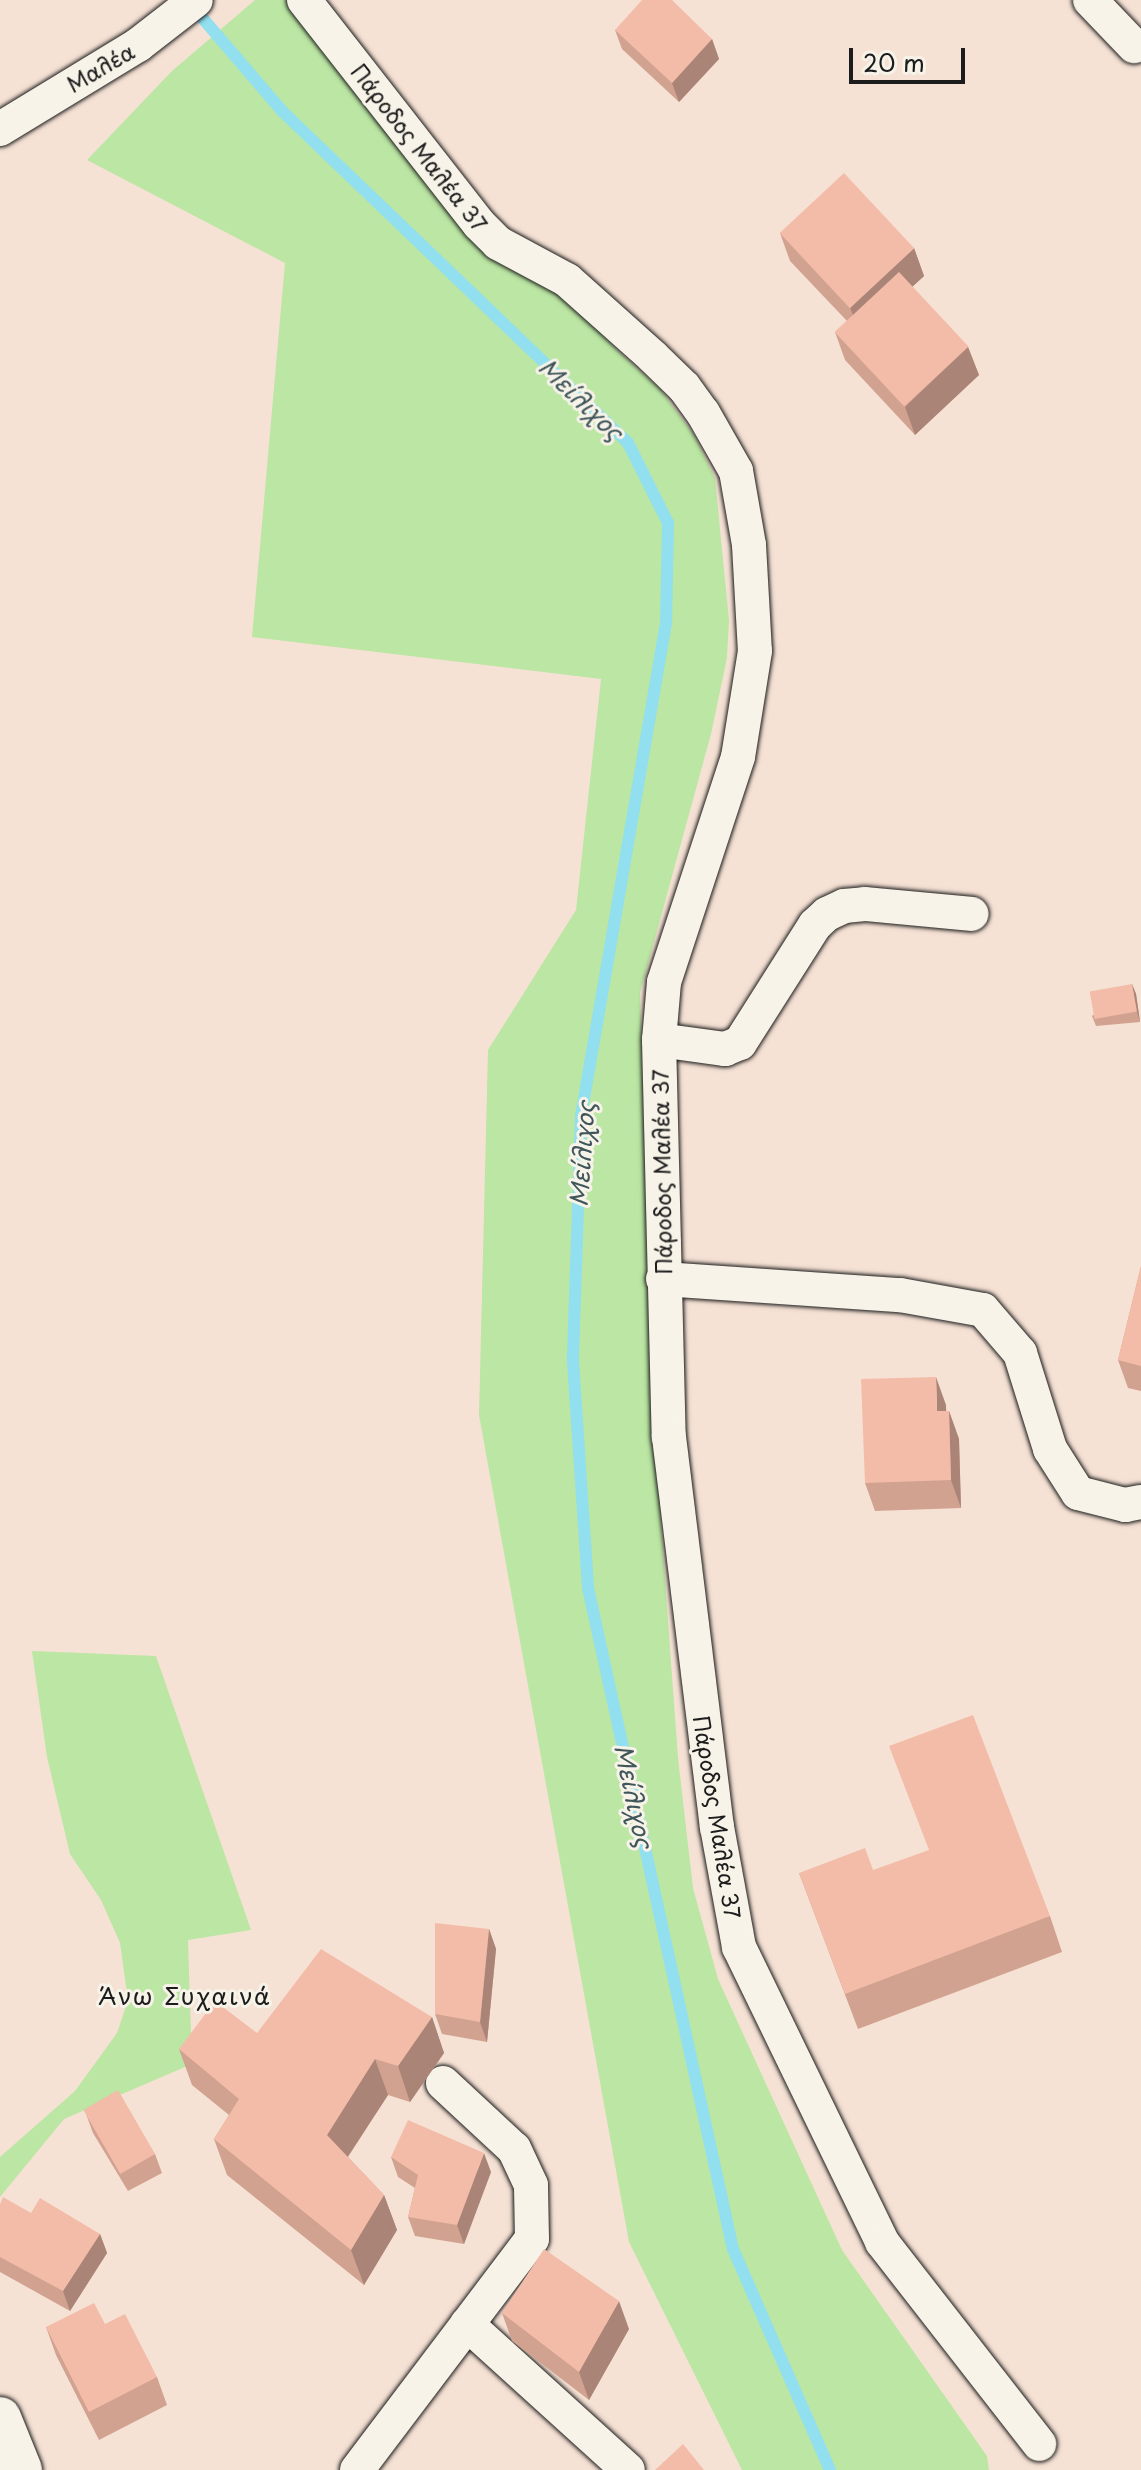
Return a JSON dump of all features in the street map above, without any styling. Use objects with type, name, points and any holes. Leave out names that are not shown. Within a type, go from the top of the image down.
[{"type":"street","name":"Πάροδος Μαλέα 37","points":[[304,0],[479,224],[498,243],[567,280],[663,367],[703,413],[736,471],[749,545],[754,605],[753,666],[728,797],[664,982],[659,1040],[670,1453],[717,1827],[739,1947],[882,2242],[1039,2444]]},
{"type":"street","points":[[1090,0],[1134,46]]},
{"type":"street","name":"Μαλέα","points":[[0,129],[184,11]]},
{"type":"street","points":[[659,1040],[725,1049],[740,1043],[815,925],[827,914],[844,906],[865,904],[972,914]]},
{"type":"street","points":[[663,1279],[900,1295],[983,1310],[1020,1353],[1050,1449],[1078,1493],[1125,1505],[1141,1502]]},
{"type":"street","points":[[357,2470],[532,2239],[531,2185],[514,2149],[443,2083]]},
{"type":"street","points":[[467,2324],[628,2470]]},
{"type":"street","points":[[0,2418],[21,2470]]},
{"type":"green space","points":[[255,0],[288,0],[547,284],[581,311],[617,350],[661,390],[694,435],[715,478],[729,620],[727,658],[711,734],[640,993],[661,1525],[678,1758],[693,1888],[718,1979],[842,2250],[987,2456],[989,2470],[742,2470],[629,2242],[479,1415],[488,1050],[576,910],[601,679],[252,637],[285,263],[87,160],[172,71]]},
{"type":"green space","points":[[32,1651],[156,1656],[251,1930],[188,1940],[192,2064],[64,2119],[0,2197],[0,2157],[75,2091],[117,2033],[128,2000],[120,1943],[101,1900],[70,1854],[47,1757]]},
{"type":"building","points":[[642,0],[672,0],[712,39],[672,83],[615,30]]},
{"type":"building","points":[[844,173],[914,248],[850,308],[780,233]]},
{"type":"building","points":[[899,272],[969,347],[904,407],[835,332]]},
{"type":"building","points":[[1132,984],[1137,1012],[1095,1019],[1090,991]]},
{"type":"building","points":[[1141,1266],[1141,1366],[1118,1360]]},
{"type":"building","points":[[936,1377],[937,1411],[949,1411],[951,1480],[865,1483],[861,1379]]},
{"type":"building","points":[[973,1715],[1050,1916],[845,1994],[799,1873],[865,1848],[873,1870],[929,1850],[889,1746]]},
{"type":"building","points":[[435,1923],[489,1929],[480,2022],[435,2014]]},
{"type":"building","points":[[321,1949],[432,2017],[398,2066],[375,2059],[327,2135],[384,2195],[351,2250],[214,2139],[239,2099],[179,2049],[215,2001],[257,2033]]},
{"type":"building","points":[[118,2090],[155,2154],[120,2174],[83,2110]]},
{"type":"building","points":[[408,2120],[484,2153],[457,2225],[408,2217],[418,2175],[391,2157]]},
{"type":"building","points":[[3,2197],[31,2213],[40,2198],[100,2234],[63,2291],[0,2257],[0,2204]]},
{"type":"building","points":[[544,2249],[619,2301],[579,2372],[502,2313]]},
{"type":"building","points":[[94,2303],[105,2324],[125,2314],[157,2377],[89,2412],[46,2327]]},
{"type":"building","points":[[683,2444],[704,2470],[655,2470]]},
{"type":"waterway","name":"Μείλιχος","points":[[193,7],[282,111],[628,443],[668,523],[666,623],[581,1116],[573,1361],[588,1588],[733,2249],[830,2470]]},
{"type":"district","name":"Άνω Συχαινά","points":[[185,1996]]}]
